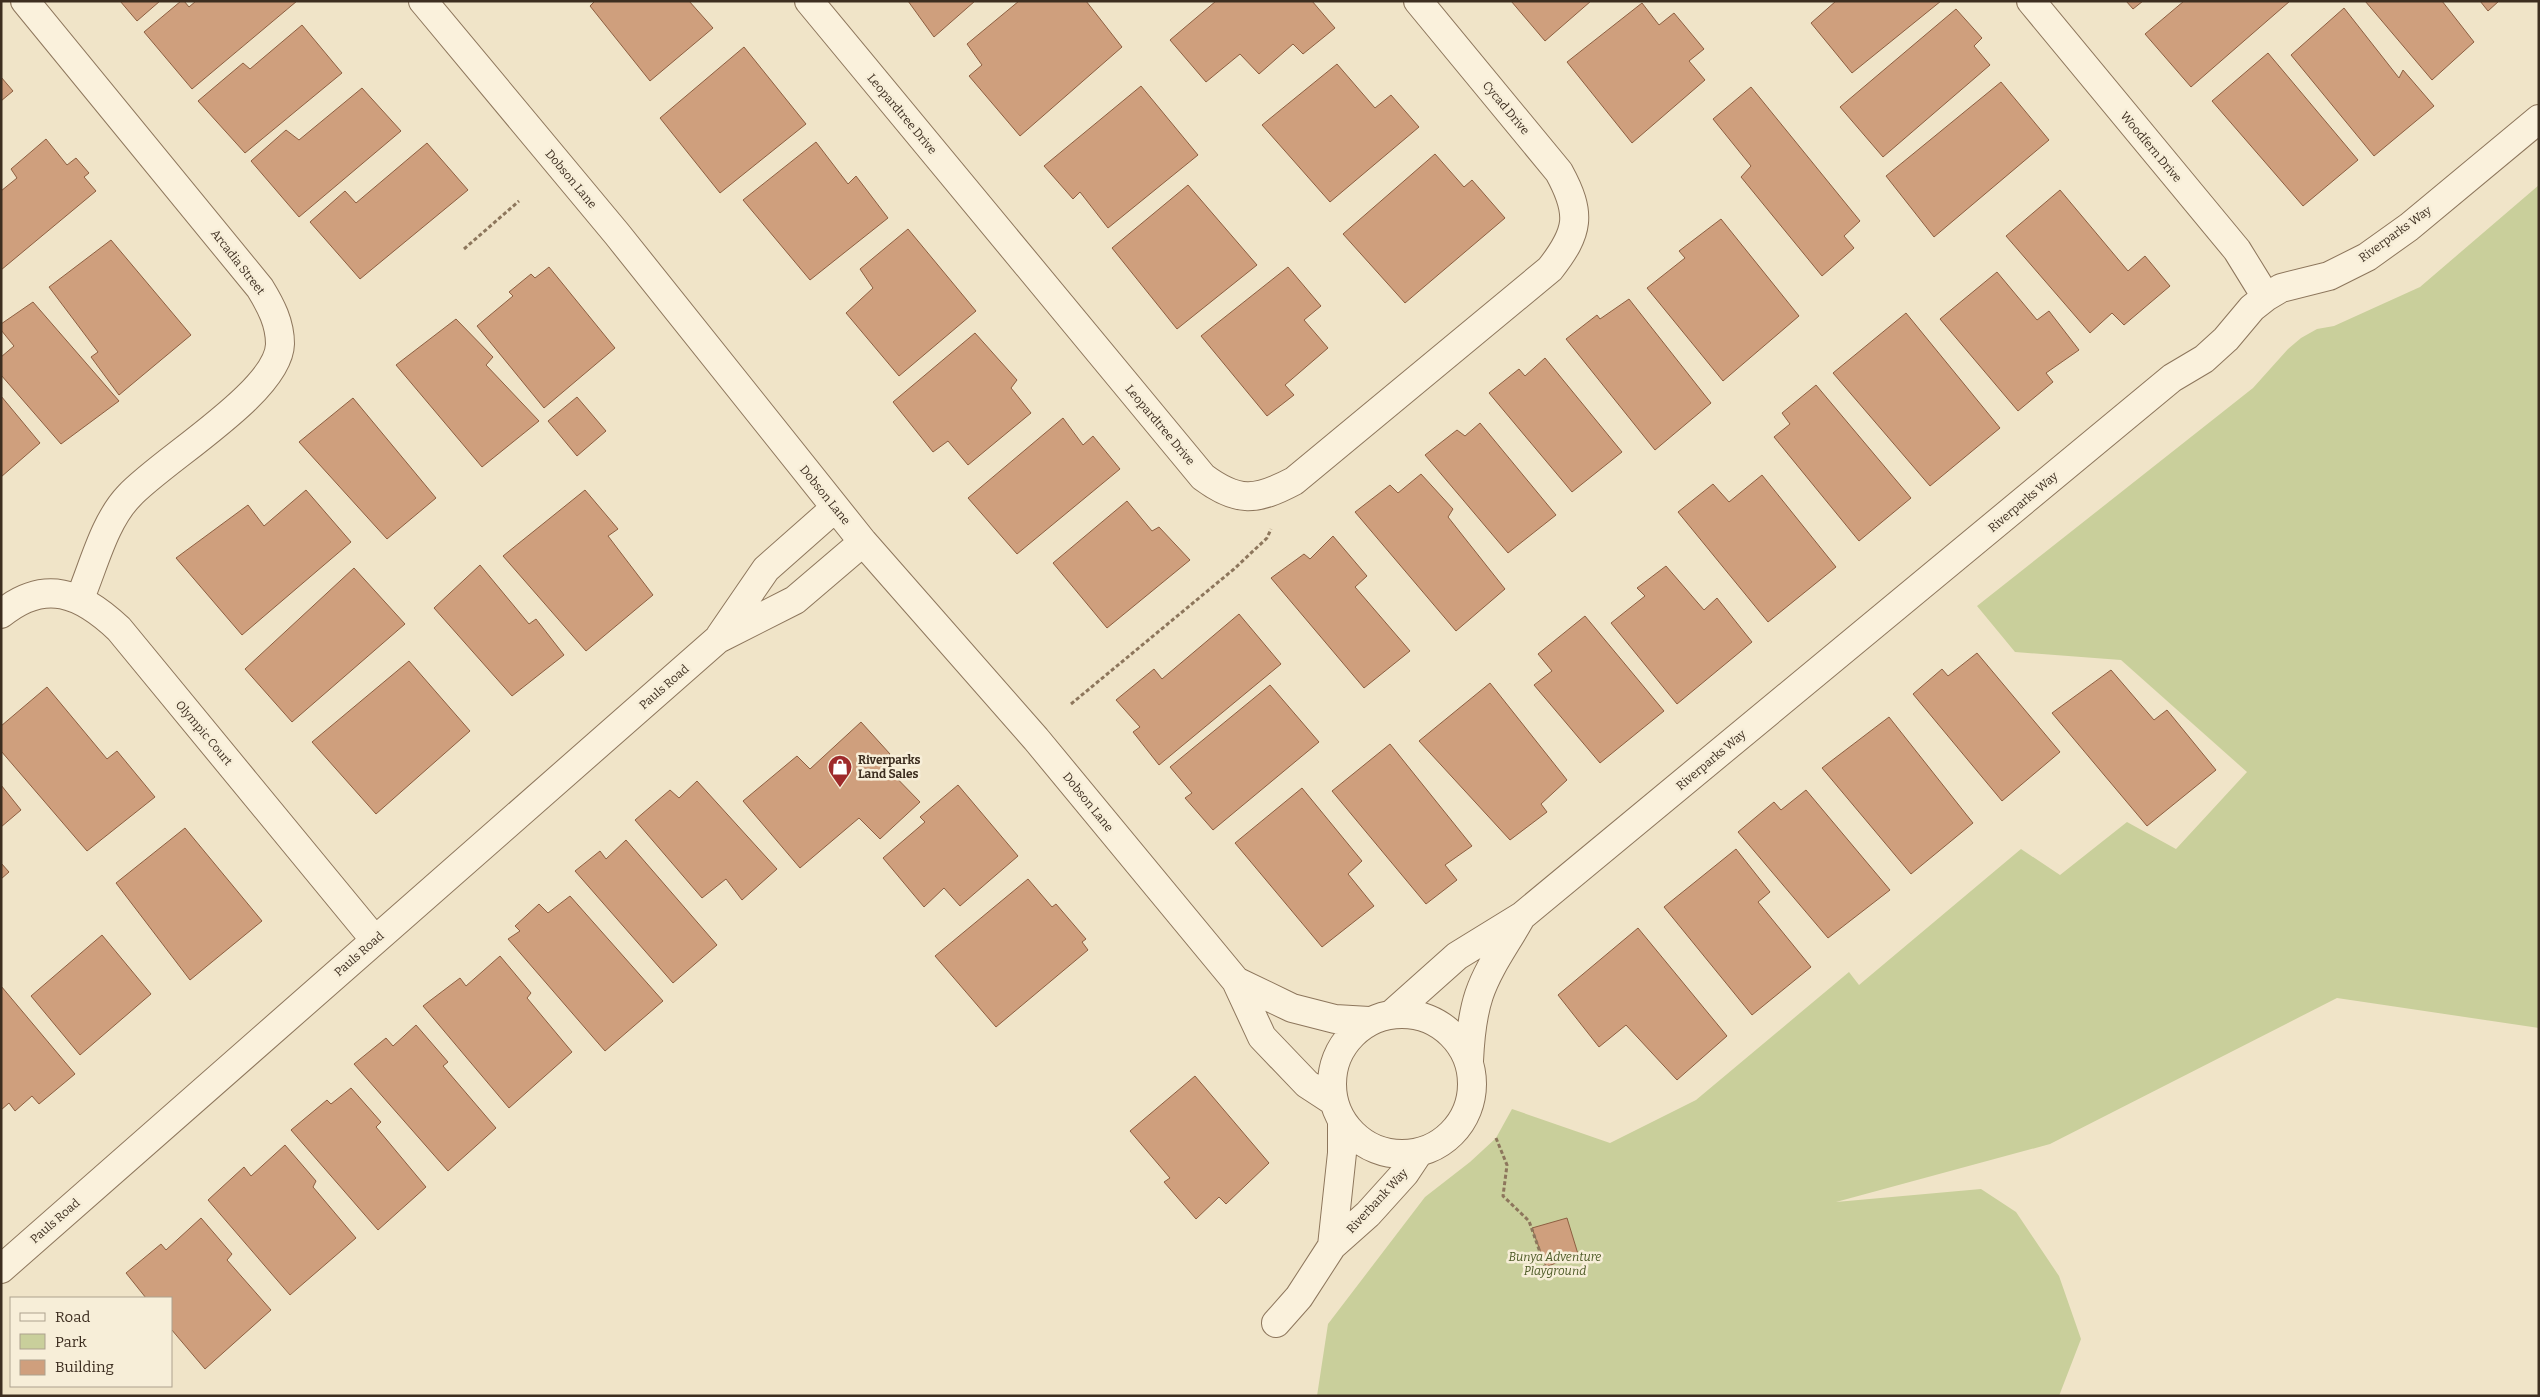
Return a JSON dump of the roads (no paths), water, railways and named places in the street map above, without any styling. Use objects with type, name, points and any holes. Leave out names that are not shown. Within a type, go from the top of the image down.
[{"type":"street","name":"Arcadia Street","points":[[25,1],[260,288],[276,315],[280,346],[268,377],[248,398],[129,495],[112,518],[80,598]]},
{"type":"street","name":"Dobson Lane","points":[[423,1],[617,234],[863,542],[1036,739],[1236,981],[1262,1037],[1307,1084],[1337,1111]]},
{"type":"street","name":"Leopardtree Drive","points":[[809,1],[1203,477],[1222,491],[1246,497],[1270,493],[1294,481],[1550,269],[1567,248],[1575,224]]},
{"type":"street","name":"Cycad Drive","points":[[1418,1],[1559,172],[1572,196],[1575,224]]},
{"type":"street","name":"Woodfern Drive","points":[[2031,1],[2237,250],[2266,297]]},
{"type":"street","name":"Riverparks Way","points":[[1380,1018],[1457,956],[1522,916],[2172,378],[2204,359],[2226,339],[2252,308],[2266,297],[2281,288],[2330,276],[2366,257],[2409,226],[2539,119]]},
{"type":"street","name":"Pauls Road","points":[[718,640],[766,569],[835,508]]},
{"type":"street","name":"Pauls Road","points":[[1,1269],[718,640],[795,600],[863,542]]},
{"type":"street","name":"Olympic Court","points":[[1,614],[10,607],[34,595],[58,594],[80,598],[100,612],[118,629],[376,940]]},
{"type":"street","name":"Riverparks Way","points":[[1469,1061],[1471,1028],[1479,996],[1485,980],[1522,916]]},
{"type":"street","name":"Dobson Lane","points":[[1236,981],[1292,1008],[1335,1019],[1380,1018]]},
{"type":"street","points":[[1416,1015],[1439,1024],[1457,1039],[1469,1061],[1473,1085],[1468,1109],[1457,1128],[1446,1138],[1419,1152],[1397,1155],[1376,1150],[1356,1139],[1337,1111],[1331,1079],[1336,1057],[1350,1037],[1380,1018],[1416,1015]]},
{"type":"street","name":"Riverbank Way","points":[[1332,1246],[1342,1153],[1337,1111]]},
{"type":"street","name":"Riverbank Way","points":[[1276,1323],[1299,1297],[1332,1246],[1368,1214],[1405,1173],[1419,1152]]},
{"type":"place","name":"Riverparks Land Sales","points":[[840,788]]},
{"type":"park label","name":"Bunya Adventure Playground","points":[[1555,1264]]}]
